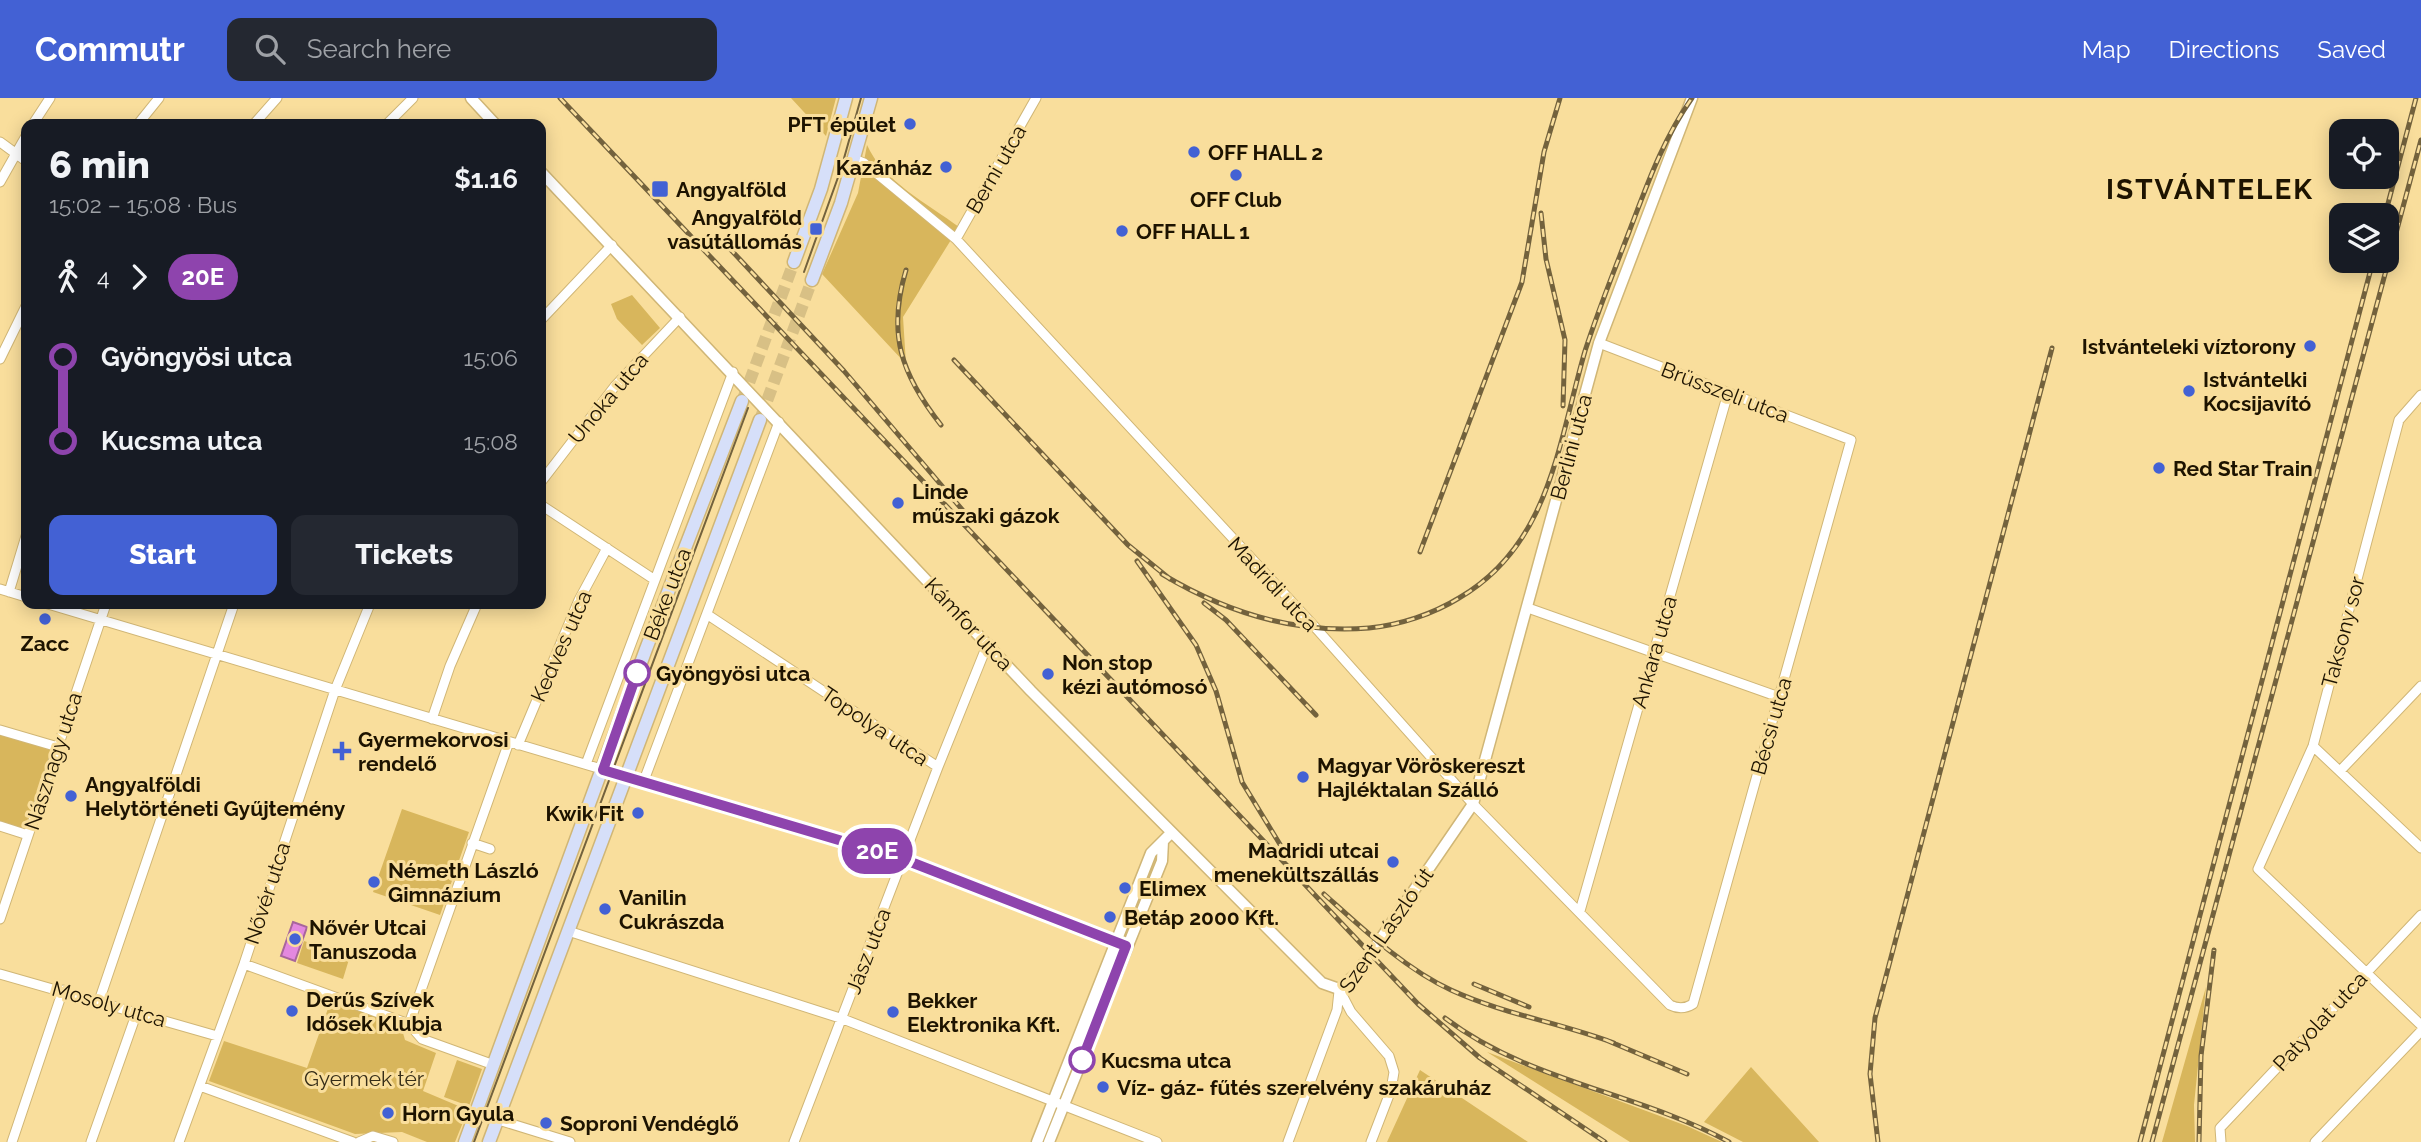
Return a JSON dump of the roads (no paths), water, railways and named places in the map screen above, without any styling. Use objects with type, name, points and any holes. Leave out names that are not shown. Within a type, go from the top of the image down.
[{"type":"main road","points":[[794,262],[821,188],[846,98]]},
{"type":"main road","points":[[812,280],[855,159],[871,98]]},
{"type":"main road","name":"Béke utca","points":[[465,1142],[742,401]]},
{"type":"main road","name":"Béke utca","points":[[489,1142],[760,420]]},
{"type":"street","points":[[36,119],[50,98]]},
{"type":"street","points":[[142,119],[159,98]]},
{"type":"street","points":[[258,119],[277,98]]},
{"type":"street","points":[[392,119],[413,98]]},
{"type":"street","points":[[471,98],[490,119]]},
{"type":"street","name":"Berni utca","points":[[956,239],[1037,98]]},
{"type":"street","name":"Berlini utca","points":[[1473,804],[1598,343],[1692,98]]},
{"type":"street","points":[[0,142],[21,158]]},
{"type":"street","points":[[0,182],[21,144]]},
{"type":"street","name":"Madridi utca","points":[[855,159],[864,163],[956,239],[1314,626],[1473,804],[1670,1004],[1677,1008],[1687,1007]]},
{"type":"street","name":"Kámfor utca","points":[[546,177],[733,372],[1167,837],[1322,983],[1339,989],[1351,1012],[1390,1056],[1394,1072],[1391,1090],[1371,1142]]},
{"type":"street","points":[[546,315],[612,245]]},
{"type":"street","points":[[0,359],[21,316]]},
{"type":"street","name":"Unoka utca","points":[[546,476],[615,386],[680,317]]},
{"type":"street","name":"Brüsszeli utca","points":[[1598,343],[1851,440]]},
{"type":"street","name":"Béke utca","points":[[586,764],[733,372]]},
{"type":"street","name":"Ankara utca","points":[[1580,911],[1728,393]]},
{"type":"street","name":"Taksony sor","points":[[2367,970],[2258,869],[2313,746],[2399,420],[2421,395]]},
{"type":"street","points":[[643,783],[779,422]]},
{"type":"street","name":"Bécsi utca","points":[[1687,1007],[1693,1004],[1851,440]]},
{"type":"street","points":[[546,508],[655,580]]},
{"type":"street","points":[[21,548],[4,590],[21,595]]},
{"type":"street","name":"Kedves utca","points":[[409,1024],[472,843],[579,600],[607,548]]},
{"type":"street","points":[[1528,608],[1779,697]]},
{"type":"street","points":[[64,609],[903,859],[1121,944]]},
{"type":"street","name":"Násznagy utca","points":[[0,919],[104,609]]},
{"type":"street","points":[[99,1001],[232,609]]},
{"type":"street","name":"Nővér utca","points":[[179,1142],[244,964],[335,690],[368,609]]},
{"type":"street","points":[[432,719],[450,666],[475,609]]},
{"type":"street","name":"Topolya utca","points":[[708,615],[937,767]]},
{"type":"street","name":"Jász utca","points":[[794,1142],[937,767],[988,643]]},
{"type":"street","points":[[2340,771],[2421,686]]},
{"type":"street","points":[[0,730],[58,747]]},
{"type":"street","points":[[2313,746],[2421,848]]},
{"type":"street","name":"Szent László út","points":[[1288,1142],[1337,1010],[1339,989],[1358,972],[1473,804]]},
{"type":"street","points":[[0,826],[28,835]]},
{"type":"street","points":[[1037,1142],[1058,1103],[1121,944],[1161,861],[1167,837]]},
{"type":"street","points":[[472,843],[490,849]]},
{"type":"street","name":"Patyolat utca","points":[[2221,1142],[2220,1128],[2421,915]]},
{"type":"street","points":[[568,931],[843,1019],[1157,1142]]},
{"type":"street","points":[[244,964],[409,1024],[422,1039],[494,1065]]},
{"type":"street","points":[[2367,970],[2421,1025]]},
{"type":"street","name":"Mosoly utca","points":[[0,974],[217,1036]]},
{"type":"street","points":[[12,1142],[62,990]]},
{"type":"street","points":[[91,1142],[137,1012]]},
{"type":"street","points":[[2315,1142],[2421,1031]]},
{"type":"street","points":[[200,1086],[353,1142]]},
{"type":"street","points":[[1049,1142],[1058,1103]]},
{"type":"street","points":[[476,1113],[570,1142]]},
{"type":"street","points":[[359,1142],[373,1136],[393,1142]]},
{"type":"tunnel","points":[[743,399],[794,262]]},
{"type":"tunnel","points":[[761,417],[812,280]]},
{"type":"tram line","points":[[804,272],[841,169],[861,98]]},
{"type":"tram line","points":[[474,1142],[748,408]]},
{"type":"railway","points":[[560,98],[1418,1004],[1480,1058],[1605,1142]]},
{"type":"railway","points":[[1420,552],[1522,282],[1544,152],[1560,98]]},
{"type":"railway","points":[[1162,574],[1211,599],[1261,618],[1288,624],[1341,629],[1381,627],[1416,618],[1449,604],[1489,576],[1513,550],[1532,521],[1546,490],[1585,351],[1601,306],[1656,163],[1692,98]]},
{"type":"railway","points":[[2388,203],[2416,98]]},
{"type":"railway","points":[[2152,1142],[2421,140]]},
{"type":"railway","points":[[1541,213],[1546,259],[1565,340],[1563,406]]},
{"type":"railway","points":[[718,236],[844,371],[965,513]]},
{"type":"railway","points":[[906,270],[898,314],[901,352],[916,388],[941,425]]},
{"type":"railway","points":[[2140,1142],[2370,273]]},
{"type":"railway","points":[[1878,1142],[1870,1074],[1875,1018],[2052,348]]},
{"type":"railway","points":[[954,360],[1128,545],[1170,579]]},
{"type":"railway","points":[[1137,561],[1196,645],[1216,691],[1242,782],[1284,851]]},
{"type":"railway","points":[[1204,603],[1226,620],[1316,715]]},
{"type":"railway","points":[[1324,894],[1400,959],[1451,990],[1491,1006],[1614,1043]]},
{"type":"railway","points":[[2199,1142],[2201,1056],[2214,950]]},
{"type":"railway","points":[[1474,984],[1529,1007]]},
{"type":"railway","points":[[1445,1018],[1478,1040],[1512,1057],[1694,1125],[1729,1142]]},
{"type":"railway","points":[[1606,1040],[1687,1074]]},
{"type":"place","name":"PFT épület","points":[[910,124]]},
{"type":"place","name":"OFF HALL 2","points":[[1194,152]]},
{"type":"place","name":"Kazánház","points":[[946,167]]},
{"type":"place","name":"OFF Club","points":[[1236,175]]},
{"type":"place","name":"Angyalföld","points":[[660,189]]},
{"type":"place","name":"Angyalföld vasútállomás","points":[[816,229]]},
{"type":"place","name":"OFF HALL 1","points":[[1122,231]]},
{"type":"place","name":"Istvánteleki víztorony","points":[[2310,346]]},
{"type":"place","name":"Istvántelki Kocsijavító","points":[[2189,391]]},
{"type":"place","name":"Red Star Train","points":[[2159,468]]},
{"type":"place","name":"Linde műszaki gázok","points":[[898,503]]},
{"type":"place","name":"Zacc","points":[[45,619]]},
{"type":"place","name":"Gyöngyösi utca","points":[[637,673]]},
{"type":"place","name":"Non stop kézi autómosó","points":[[1048,674]]},
{"type":"place","name":"Gyermekorvosi rendelő","points":[[342,751]]},
{"type":"place","name":"Magyar Vöröskereszt Hajléktalan Szálló","points":[[1303,777]]},
{"type":"place","name":"Angyalföldi Helytörténeti Gyűjtemény","points":[[71,796]]},
{"type":"place","name":"Kwik Fit","points":[[638,813]]},
{"type":"place","name":"Madridi utcai menekültszállás","points":[[1393,862]]},
{"type":"place","name":"Németh László Gimnázium","points":[[374,882]]},
{"type":"place","name":"Elimex","points":[[1125,888]]},
{"type":"place","name":"Vanilin Cukrászda","points":[[605,909]]},
{"type":"place","name":"Betáp 2000 Kft.","points":[[1110,917]]},
{"type":"place","name":"Nővér Utcai Tanuszoda","points":[[295,939]]},
{"type":"place","name":"Derűs Szívek Idősek Klubja","points":[[292,1011]]},
{"type":"place","name":"Bekker Elektronika Kft.","points":[[893,1012]]},
{"type":"place","name":"Kucsma utca","points":[[1082,1060]]},
{"type":"place","name":"Víz- gáz- fűtés szerelvény szakáruház","points":[[1103,1087]]},
{"type":"place","name":"Horn Gyula","points":[[388,1113]]},
{"type":"place","name":"Soproni Vendéglő","points":[[546,1123]]},
{"type":"district","name":"ISTVÁNTELEK","points":[[2210,189]]},
{"type":"park label","name":"Gyermek tér","points":[[364,1078]]}]
